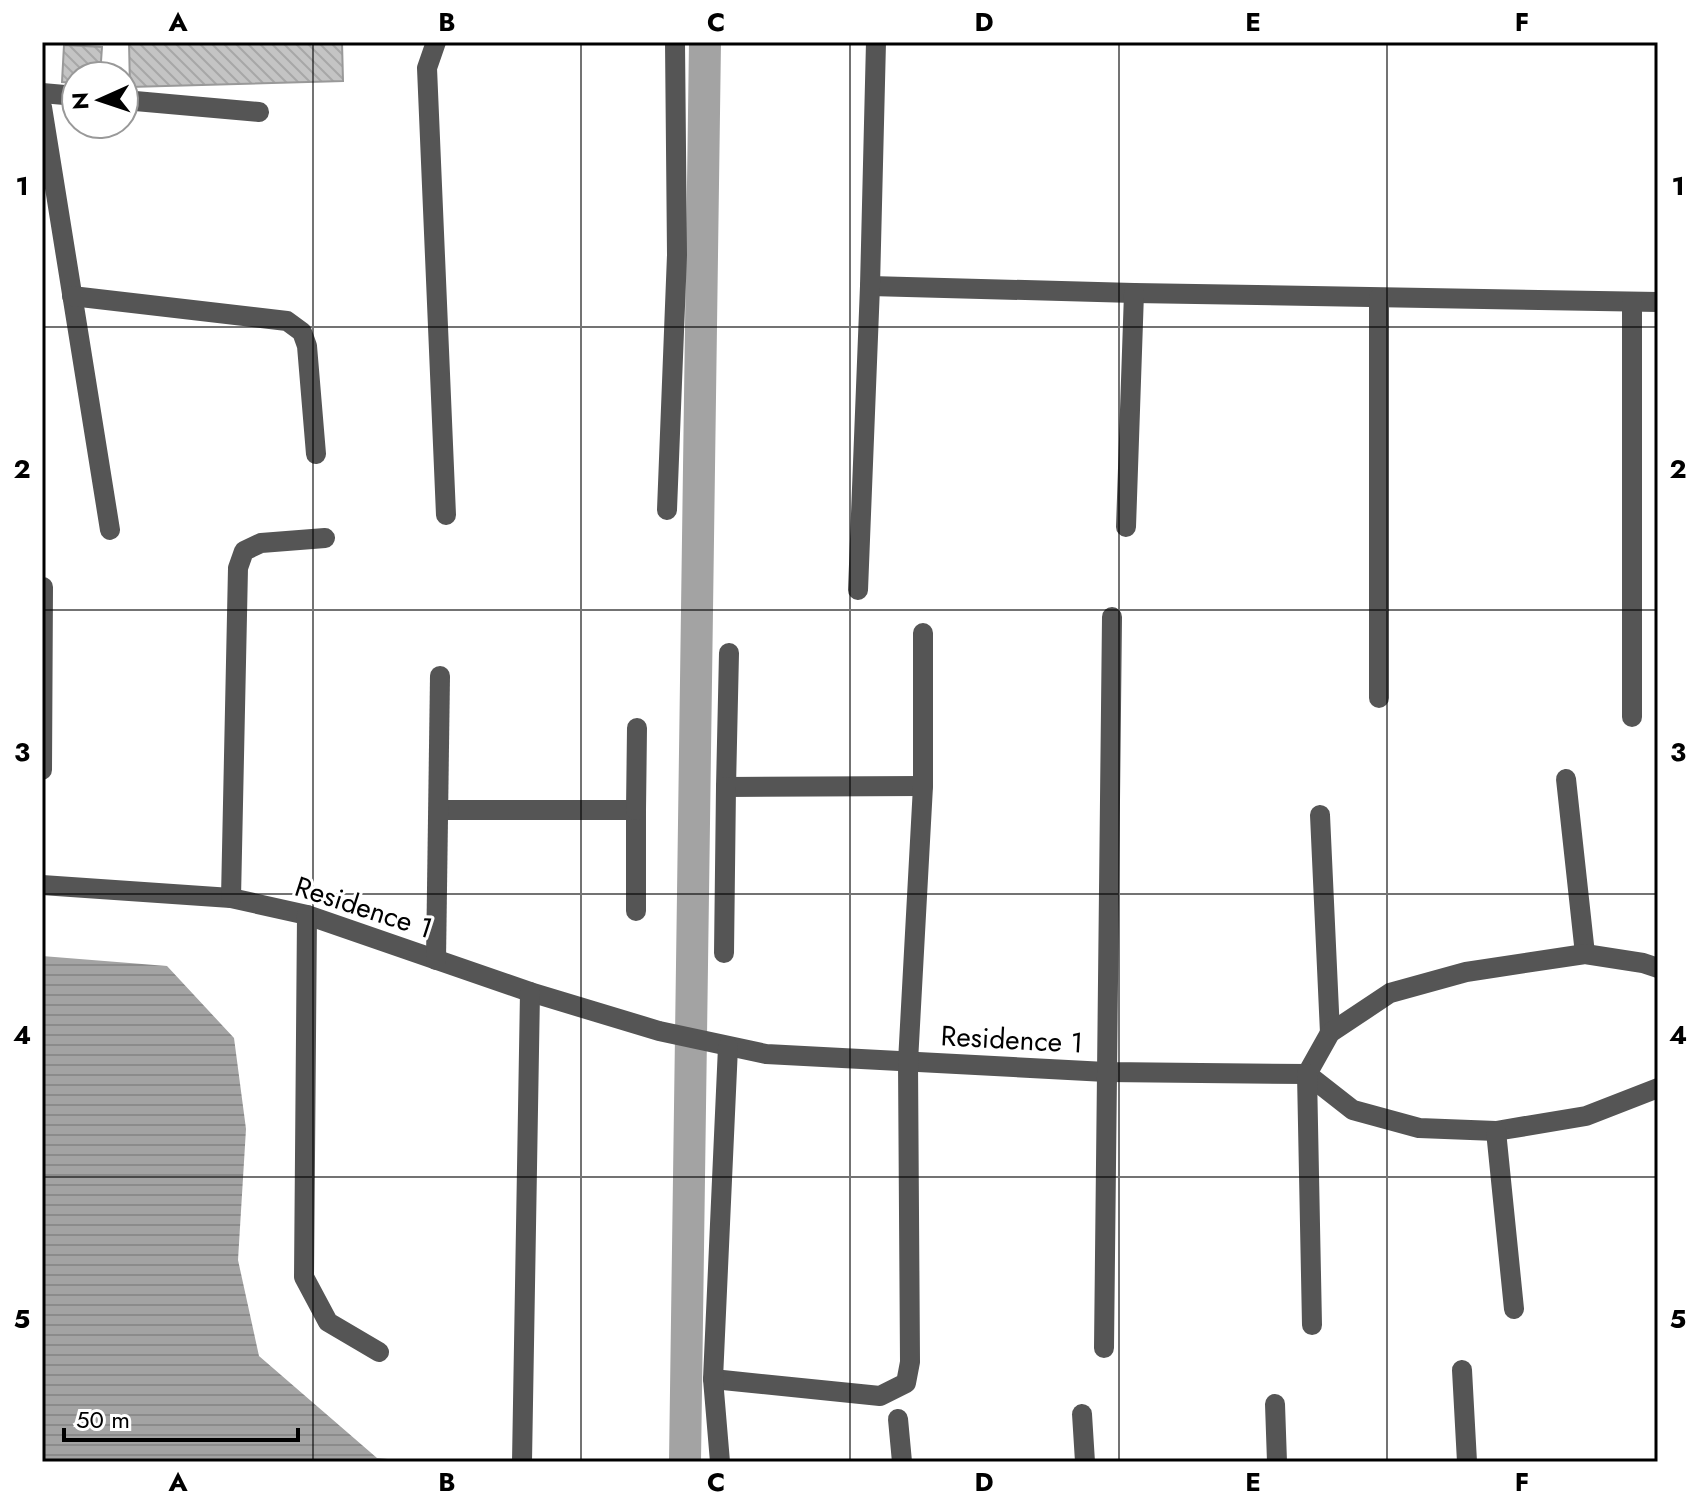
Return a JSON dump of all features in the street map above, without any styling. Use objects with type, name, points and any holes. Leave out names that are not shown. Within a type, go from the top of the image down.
[{"type":"street","points":[[436,42],[427,68],[446,515]]},
{"type":"street","points":[[667,510],[677,255],[675,42]]},
{"type":"street","points":[[858,590],[876,42]]},
{"type":"street","points":[[140,101],[259,112]]},
{"type":"street","points":[[42,107],[110,530]]},
{"type":"street","points":[[870,286],[1658,302]]},
{"type":"street","points":[[1126,527],[1134,293]]},
{"type":"street","points":[[72,296],[287,321],[302,332],[307,346],[316,454]]},
{"type":"street","points":[[1379,298],[1379,698]]},
{"type":"street","points":[[1632,302],[1632,717]]},
{"type":"street","points":[[231,898],[238,568],[244,551],[261,543],[325,538]]},
{"type":"street","points":[[42,770],[43,587]]},
{"type":"street","points":[[1104,1348],[1112,617]]},
{"type":"street","points":[[713,1379],[880,1396],[906,1383],[910,1362],[908,1062],[923,786],[923,633]]},
{"type":"street","points":[[724,953],[729,653]]},
{"type":"street","points":[[436,960],[440,676]]},
{"type":"street","points":[[636,911],[637,728]]},
{"type":"street","points":[[1566,779],[1585,954]]},
{"type":"street","points":[[726,787],[923,786]]},
{"type":"street","points":[[439,810],[636,810]]},
{"type":"street","points":[[1320,815],[1330,1033]]},
{"type":"street","name":"Residence 1","points":[[42,885],[231,898],[307,915],[530,992],[659,1031],[766,1054],[1106,1072],[1307,1074]]},
{"type":"street","points":[[307,915],[304,1277],[328,1322],[379,1352]]},
{"type":"street","points":[[1312,1325],[1307,1074],[1330,1033],[1390,993],[1466,972],[1585,954],[1658,968]]},
{"type":"street","points":[[522,1462],[530,992]]},
{"type":"street","points":[[720,1462],[713,1379],[722,1044]]},
{"type":"street","points":[[1307,1074],[1353,1110],[1419,1128],[1496,1131],[1586,1116],[1658,1088]]},
{"type":"street","points":[[1496,1131],[1514,1309]]},
{"type":"street","points":[[1462,1370],[1467,1462]]},
{"type":"street","points":[[1275,1404],[1277,1462]]},
{"type":"street","points":[[1082,1414],[1085,1462]]},
{"type":"street","points":[[898,1419],[902,1462]]},
{"type":"shaded area","points":[[42,956],[167,966],[234,1038],[246,1129],[238,1260],[259,1356],[377,1458],[421,1462],[42,1462]]},
{"type":"building","points":[[129,42],[342,42],[343,81],[140,87],[140,60],[129,60]]},
{"type":"building","points":[[64,45],[102,47],[101,60],[63,60]]},
{"type":"waterway","points":[[685,1462],[705,42]]}]
